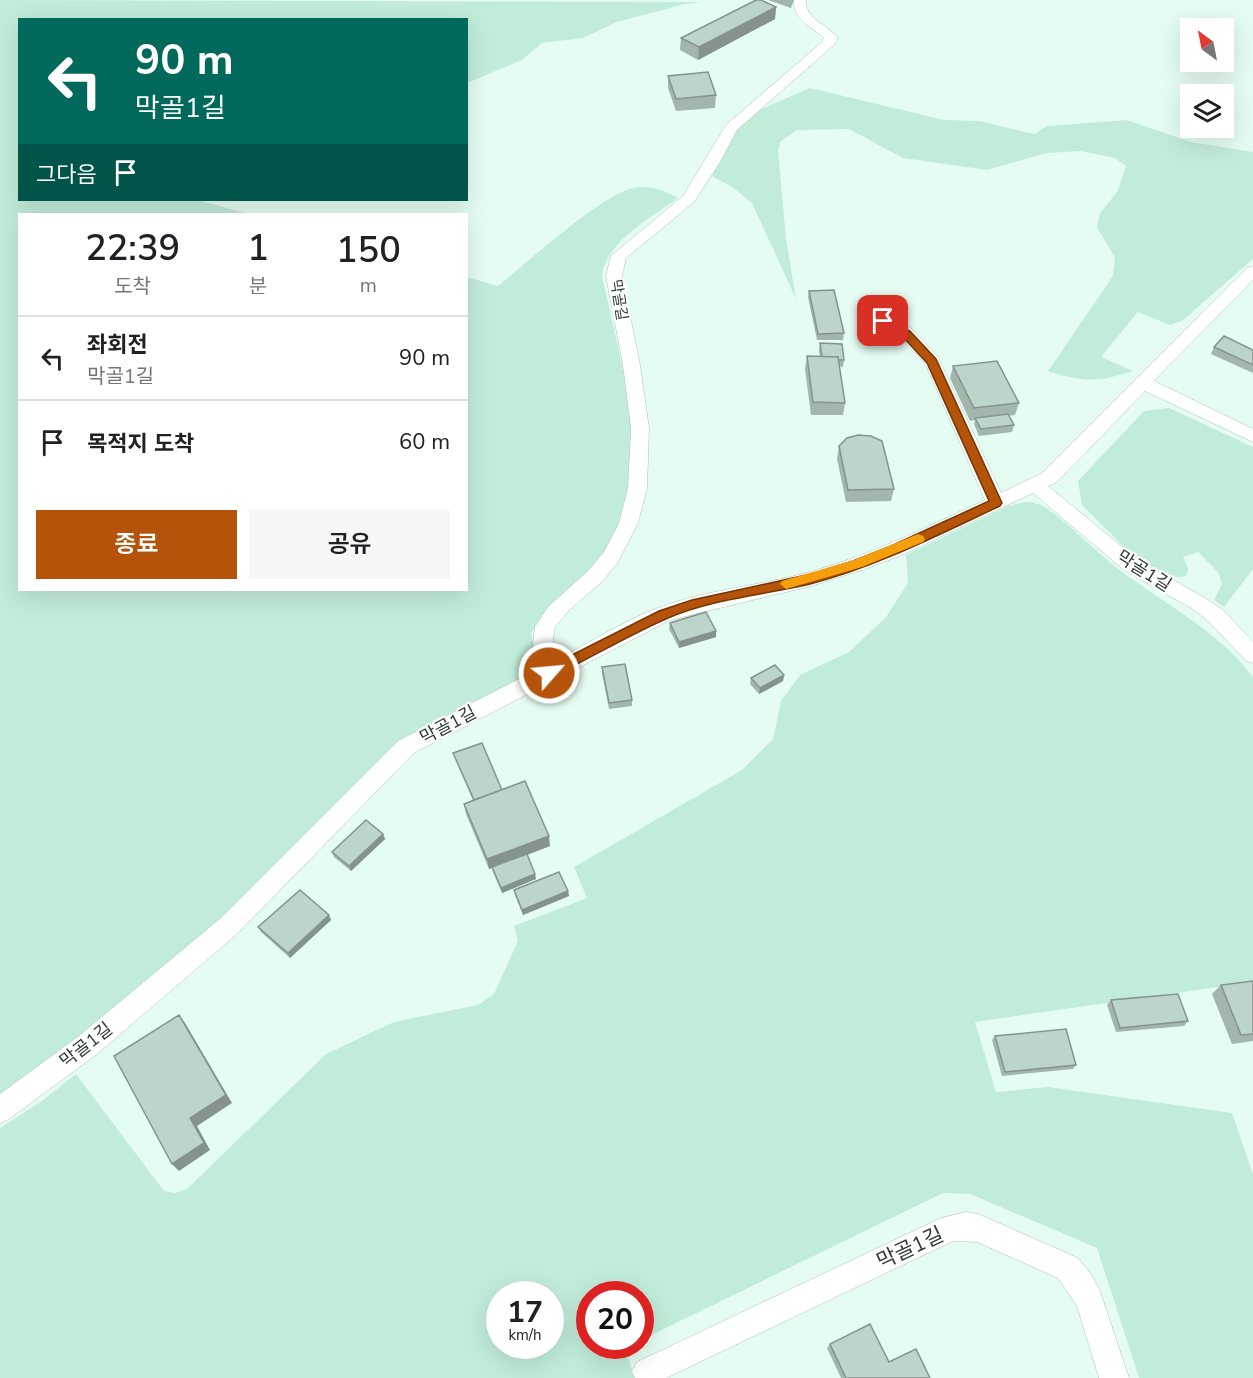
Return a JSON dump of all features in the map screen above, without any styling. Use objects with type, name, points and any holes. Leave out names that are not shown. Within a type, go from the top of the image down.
[{"type":"lane","name":"막골길","points":[[549,673],[544,646],[544,628],[554,614],[604,568],[631,517],[638,488],[640,448],[637,407],[614,276],[615,265],[619,256],[688,199],[731,128],[828,44],[831,38],[827,33],[800,12],[798,7],[800,0]]},
{"type":"lane","name":"막골1길","points":[[0,1110],[88,1045],[230,926],[406,747],[663,614],[692,605],[811,579],[858,564],[896,550],[1049,478],[1253,271]]},
{"type":"lane","points":[[883,321],[906,333],[932,361],[996,503]]},
{"type":"lane","points":[[1143,383],[1251,433]]},
{"type":"lane","name":"막골1길","points":[[1035,485],[1131,565],[1198,603],[1216,616],[1253,655]]},
{"type":"lane","name":"막골1길","points":[[647,1372],[951,1228],[966,1226],[978,1228],[1068,1269],[1081,1284],[1090,1301],[1114,1378]]},
{"type":"green space","points":[[0,0],[703,2],[685,4],[617,22],[583,38],[542,43],[522,60],[468,83],[468,18],[18,18],[18,201],[201,201],[245,213],[18,213],[18,591],[468,591],[468,277],[498,286],[584,216],[619,193],[645,187],[678,198],[643,222],[621,241],[612,251],[602,275],[623,370],[632,438],[631,471],[626,503],[616,532],[607,548],[581,581],[546,614],[531,633],[540,671],[402,741],[225,920],[0,1100]]},
{"type":"green space","points":[[810,88],[944,120],[979,121],[1034,134],[1047,126],[1127,120],[1191,142],[1253,152],[1253,259],[1182,321],[1170,325],[1138,312],[1101,357],[1133,371],[1091,380],[1061,375],[1048,371],[1113,276],[1115,258],[1097,227],[1100,213],[1117,192],[1126,166],[1115,158],[1080,151],[1047,153],[987,170],[903,158],[849,129],[797,130],[780,142],[778,151],[786,239],[796,299],[752,203],[732,187],[712,176],[733,131],[759,110]]},
{"type":"green space","points":[[1169,408],[1253,447],[1253,569],[1224,607],[1214,600],[1222,584],[1218,572],[1198,552],[1183,557],[1188,568],[1187,575],[1171,576],[1136,559],[1082,505],[1078,481],[1144,411]]},
{"type":"green space","points":[[1024,502],[1038,504],[1064,521],[1116,567],[1206,631],[1239,660],[1253,677],[1253,982],[975,1022],[996,1092],[1048,1087],[1232,1113],[1253,1174],[1253,1378],[1139,1378],[1097,1248],[970,1194],[943,1193],[654,1334],[654,1281],[576,1281],[576,1359],[629,1359],[635,1378],[0,1378],[0,1128],[42,1101],[76,1074],[164,1191],[175,1193],[187,1189],[326,1054],[394,1022],[478,1005],[494,994],[518,941],[514,926],[587,898],[574,867],[742,770],[773,739],[781,701],[800,675],[849,652],[886,617],[908,583],[906,555],[1008,506]]},
{"type":"building","points":[[756,0],[776,7],[699,47],[681,38]]},
{"type":"building","points":[[708,72],[716,95],[676,99],[668,76]]},
{"type":"building","points":[[834,290],[844,333],[818,334],[809,291]]},
{"type":"building","points":[[1224,336],[1253,350],[1253,365],[1214,347]]},
{"type":"building","points":[[820,343],[842,344],[844,360],[838,360],[838,357],[822,357]]},
{"type":"building","points":[[807,356],[838,357],[845,403],[813,402]]},
{"type":"building","points":[[997,361],[1019,403],[974,408],[953,366]]},
{"type":"building","points":[[1008,414],[1014,425],[981,429],[975,418]]},
{"type":"building","points":[[858,435],[871,436],[882,441],[894,489],[848,490],[839,446],[847,438]]},
{"type":"building","points":[[706,612],[716,631],[679,642],[670,623]]},
{"type":"building","points":[[625,664],[632,700],[609,703],[602,667]]},
{"type":"building","points":[[775,665],[784,675],[760,688],[751,678]]},
{"type":"building","points":[[482,743],[502,790],[474,800],[453,753]]},
{"type":"building","points":[[525,781],[549,836],[487,859],[464,804]]},
{"type":"building","points":[[366,820],[383,834],[349,866],[332,852]]},
{"type":"building","points":[[527,854],[535,874],[501,888],[492,867]]},
{"type":"building","points":[[559,872],[568,891],[522,910],[514,890]]},
{"type":"building","points":[[300,890],[329,915],[288,953],[258,927]]},
{"type":"building","points":[[1253,981],[1253,1034],[1241,1035],[1221,985]]},
{"type":"building","points":[[1178,994],[1188,1021],[1120,1028],[1111,1000]]},
{"type":"building","points":[[179,1015],[226,1095],[190,1118],[204,1143],[172,1164],[114,1056]]},
{"type":"building","points":[[1066,1029],[1076,1065],[1005,1072],[995,1036]]},
{"type":"building","points":[[870,1324],[889,1362],[916,1349],[930,1378],[846,1378],[830,1344]]},
{"type":"slow traffic","points":[[786,584],[811,579],[858,564],[918,539]]},
{"type":"route","points":[[549,673],[663,614],[692,605],[811,579],[858,564],[896,550],[996,503],[932,361],[906,333],[883,321]]}]
